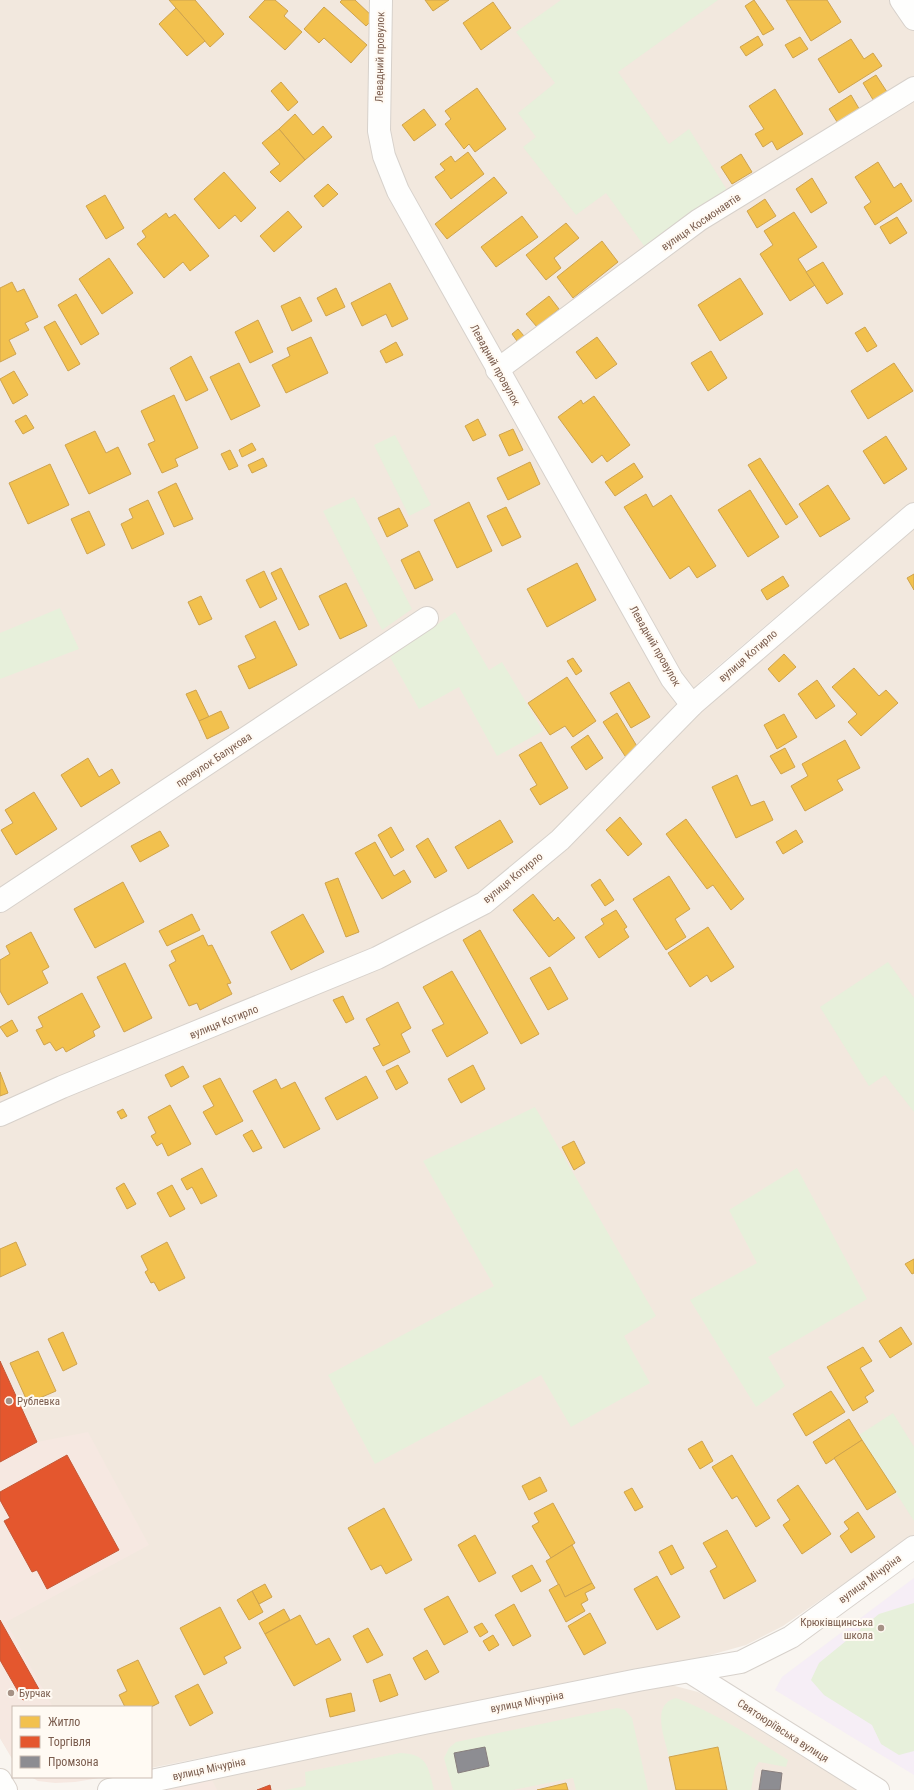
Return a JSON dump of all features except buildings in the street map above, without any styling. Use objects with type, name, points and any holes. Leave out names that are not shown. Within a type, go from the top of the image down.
[{"type":"street","name":"Левадний провулок","points":[[381,0],[379,131],[384,156],[398,191],[497,370],[672,679],[692,705]]},
{"type":"street","points":[[901,0],[914,19]]},
{"type":"street","name":"вулиця Космонавтів","points":[[497,370],[700,220],[914,88]]},
{"type":"street","name":"вулиця Котирло","points":[[0,1116],[62,1088],[377,958],[484,903],[560,840],[692,705],[914,514]]},
{"type":"street","name":"провулок Балукова","points":[[0,901],[427,618]]},
{"type":"street","name":"вулиця Мічуріна","points":[[109,1790],[424,1723],[638,1680],[741,1662],[791,1637],[914,1547]]},
{"type":"street","name":"Святоюріївська вулиця","points":[[690,1672],[878,1790]]},
{"type":"street","points":[[0,1780],[6,1790]]},
{"type":"shaded area","points":[[0,0],[914,0],[914,502],[901,510],[702,680],[675,713],[551,840],[479,896],[373,954],[0,1106]]},
{"type":"shaded area","points":[[914,524],[914,1535],[783,1626],[746,1645],[696,1659],[152,1768],[152,1706],[12,1706],[12,1758],[0,1738],[0,1124],[489,909],[704,708]]},
{"type":"shaded area","points":[[0,1361],[37,1442],[88,1432],[149,1545],[6,1622],[52,1706],[12,1706],[12,1758],[0,1738]]},
{"type":"shaded area","name":"Крюківщинська школа","points":[[914,1578],[914,1775],[775,1690],[782,1677]]},
{"type":"shaded area","points":[[654,1686],[675,1686],[698,1692],[731,1709],[860,1790],[164,1790]]},
{"type":"shaded area","points":[[33,1778],[99,1778],[75,1782],[55,1783],[38,1781]]},
{"type":"shaded area","points":[[212,1780],[217,1790],[164,1790]]},
{"type":"green space","points":[[561,0],[718,0],[618,72],[669,144],[689,129],[727,190],[647,250],[606,193],[576,215],[523,147],[536,137],[518,113],[555,83],[516,32]]},
{"type":"green space","points":[[395,435],[431,505],[409,516],[374,445]]},
{"type":"green space","points":[[354,497],[412,609],[382,630],[323,511]]},
{"type":"green space","points":[[60,608],[79,649],[0,679],[0,633]]},
{"type":"green space","points":[[455,612],[489,670],[502,662],[543,731],[497,756],[459,687],[419,709],[390,657]]},
{"type":"green space","points":[[888,962],[914,998],[914,1112],[885,1075],[869,1086],[820,1007]]},
{"type":"green space","points":[[535,1107],[656,1316],[624,1336],[650,1383],[571,1427],[541,1375],[375,1464],[328,1375],[494,1286],[423,1161]]},
{"type":"green space","points":[[797,1168],[867,1299],[768,1357],[785,1386],[756,1407],[690,1300],[757,1263],[729,1210]]},
{"type":"green space","points":[[893,1413],[914,1447],[914,1521],[859,1435]]},
{"type":"green space","name":"Крюківщинська школа","points":[[914,1603],[914,1751],[899,1755],[881,1744],[872,1725],[824,1695],[811,1680],[819,1663],[879,1614]]},
{"type":"green space","points":[[676,1698],[734,1726],[788,1760],[786,1767],[759,1762],[755,1768],[751,1790],[727,1790],[718,1747],[669,1757],[661,1723],[661,1715],[663,1707],[668,1702]]},
{"type":"green space","points":[[617,1708],[625,1710],[632,1718],[648,1790],[576,1790],[573,1778],[513,1790],[453,1790],[444,1758],[449,1748],[456,1742]]},
{"type":"green space","points":[[400,1753],[416,1756],[425,1763],[428,1768],[434,1790],[285,1790],[306,1786],[305,1772]]},
{"type":"place","name":"Рублевка","points":[[9,1401]]},
{"type":"place","name":"Крюківщинська школа","points":[[881,1628]]},
{"type":"place","name":"Бурчак","points":[[11,1693]]}]
